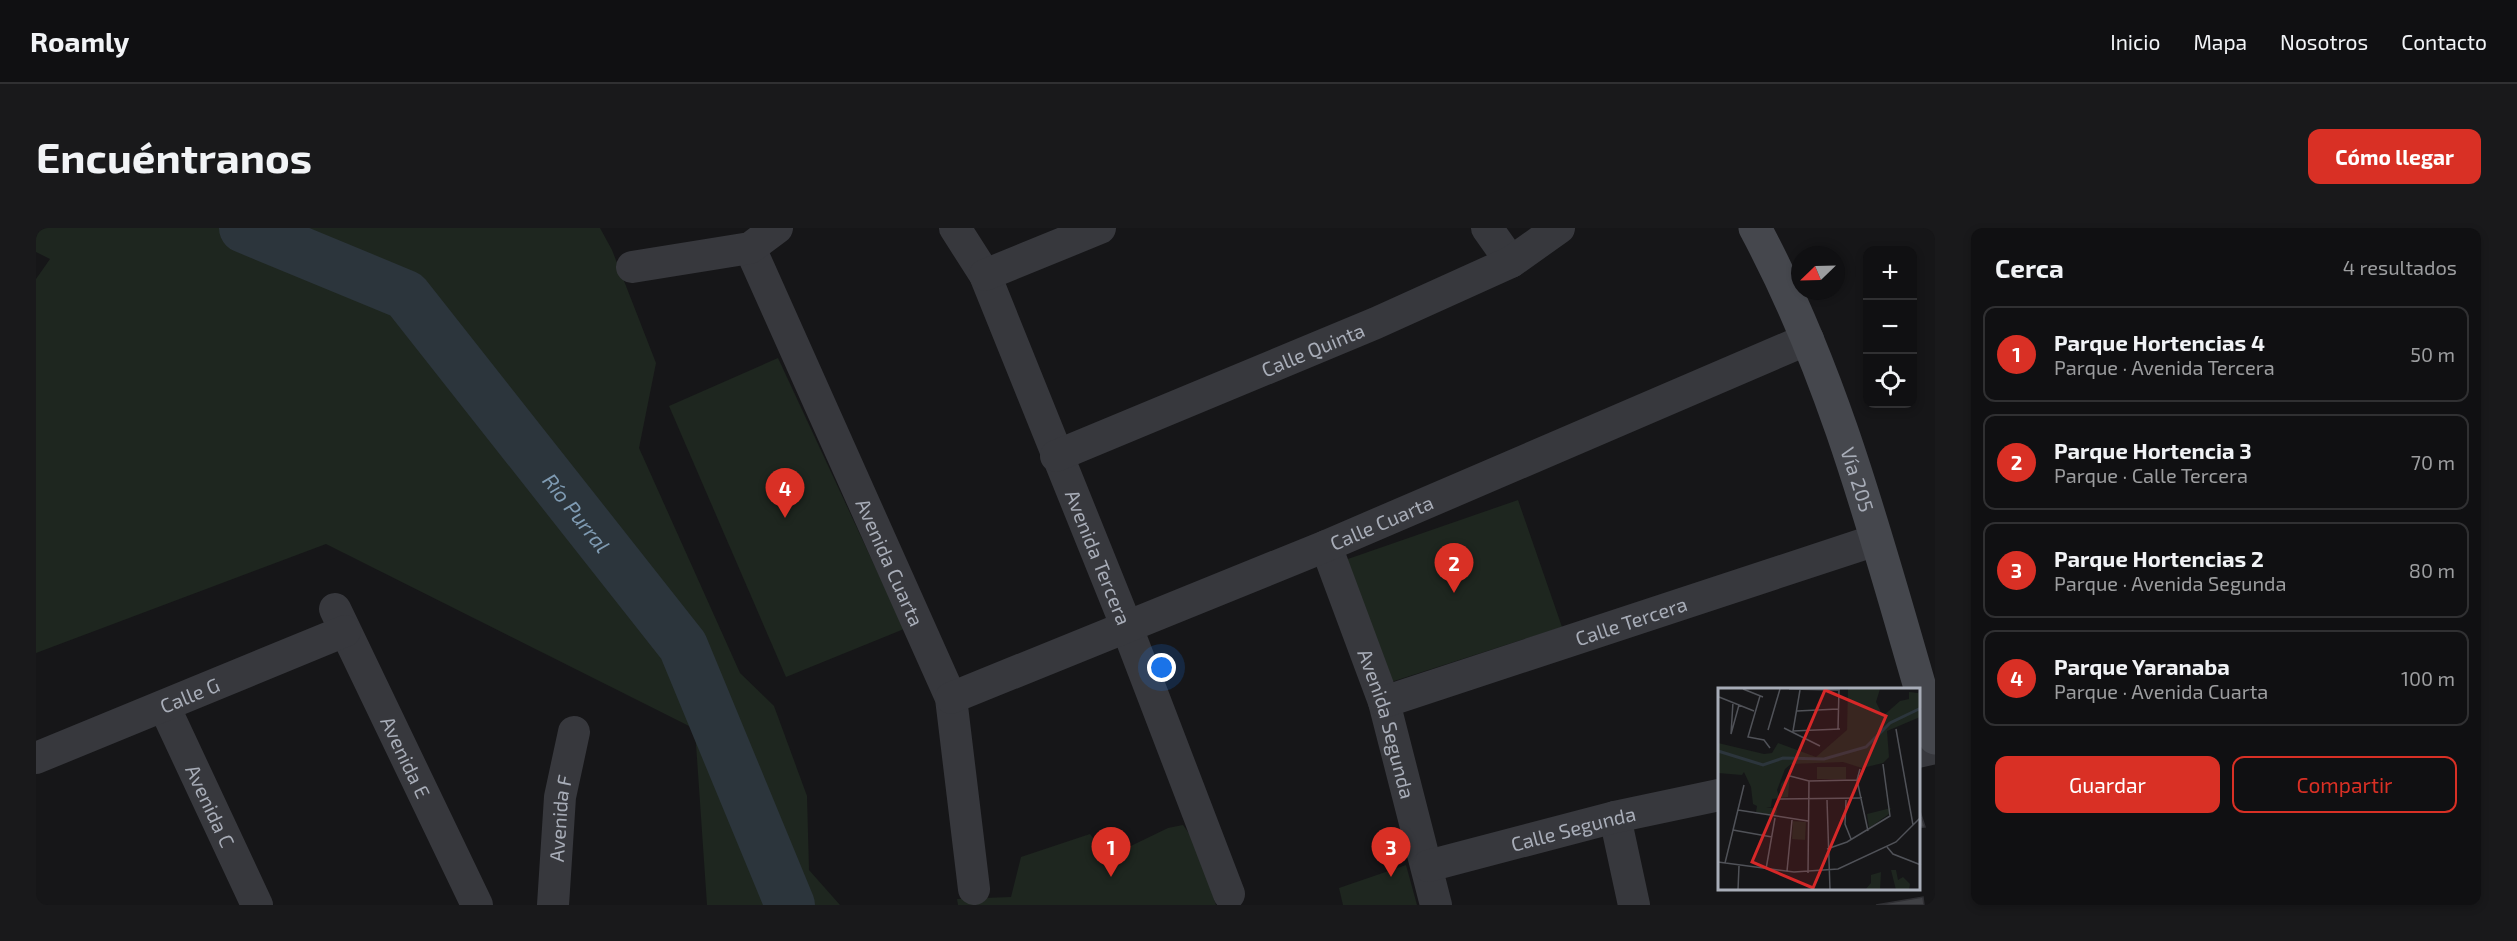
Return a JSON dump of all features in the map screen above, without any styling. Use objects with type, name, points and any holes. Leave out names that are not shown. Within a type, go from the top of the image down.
[{"type":"main road","name":"Vía 205","points":[[1755,228],[1780,274],[1808,339],[1857,472],[1935,738]]},
{"type":"street","points":[[632,267],[750,248],[777,228]]},
{"type":"street","name":"Avenida Tercera","points":[[955,228],[985,274],[1056,456],[1126,625],[1229,894]]},
{"type":"street","points":[[985,274],[1100,228]]},
{"type":"street","points":[[1487,228],[1511,262]]},
{"type":"street","name":"Calle Quinta","points":[[1056,456],[1376,323],[1511,262],[1559,228]]},
{"type":"street","name":"Avenida Cuarta","points":[[750,248],[951,698],[974,889]]},
{"type":"street","name":"Calle Cuarta","points":[[951,698],[1126,625],[1326,546],[1808,339]]},
{"type":"street","name":"Calle Tercera","points":[[1384,702],[1876,540]]},
{"type":"street","name":"Avenida Segunda","points":[[1326,546],[1384,702],[1428,866],[1436,905]]},
{"type":"street","name":"Calle G","points":[[36,758],[164,706],[340,620]]},
{"type":"street","name":"Avenida E","points":[[340,620],[477,905]]},
{"type":"street","name":"Avenida C","points":[[164,706],[257,905]]},
{"type":"street","name":"Avenida F","points":[[553,905],[560,797],[574,732]]},
{"type":"street","points":[[1920,752],[1935,748]]},
{"type":"street","name":"Calle Segunda","points":[[1428,866],[1615,817],[1718,795]]},
{"type":"street","points":[[1615,817],[1634,905]]},
{"type":"shaded area","points":[[36,228],[600,228],[612,250],[656,363],[639,448],[740,673],[774,706],[807,796],[809,870],[840,905],[707,905],[695,729],[326,544],[36,653],[36,279],[50,259],[36,252]]},
{"type":"shaded area","points":[[778,358],[904,629],[786,677],[669,406]]},
{"type":"shaded area","points":[[1518,500],[1562,627],[1388,683],[1345,560]]},
{"type":"shaded area","points":[[1183,825],[1196,843],[1216,905],[958,905],[957,899],[1011,897],[1021,857],[1090,834],[1108,857],[1168,828]]},
{"type":"shaded area","points":[[1406,865],[1417,905],[1343,905],[1339,888]]},
{"type":"building","points":[[1920,811],[1925,827],[1920,828]]},
{"type":"building","points":[[1923,897],[1924,905],[1876,905]]},
{"type":"waterway","name":"Río Purral","points":[[244,228],[406,295],[683,646],[790,905]]},
{"type":"place","name":"Parque Yaranaba","points":[[785,518]]},
{"type":"place","name":"Parque Hortencia 3","points":[[1454,593]]},
{"type":"place","name":"Parque Hortencias 4","points":[[1111,877]]},
{"type":"place","name":"Parque Hortencias 2","points":[[1391,877]]}]
